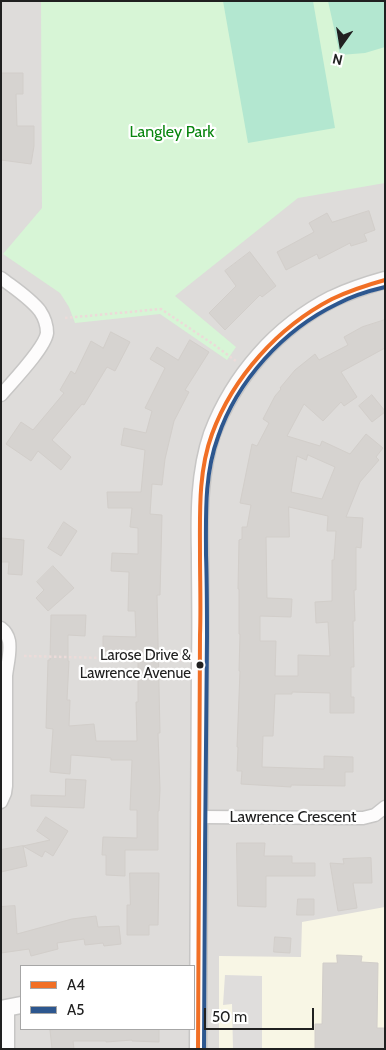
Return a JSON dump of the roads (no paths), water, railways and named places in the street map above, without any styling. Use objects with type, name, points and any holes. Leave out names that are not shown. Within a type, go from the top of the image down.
[{"type":"street","points":[[1,278],[40,311],[47,330],[44,342],[38,351],[1,395]]},
{"type":"street","points":[[198,1049],[196,973],[199,817],[200,500],[208,448],[220,417],[247,370],[283,331],[306,314],[341,295],[385,280]]},
{"type":"street","points":[[1,628],[7,636],[9,649],[6,674],[6,786],[1,802]]},
{"type":"street","name":"Lawrence Crescent","points":[[199,817],[363,818],[375,815],[385,807]]},
{"type":"street","points":[[8,1049],[10,1007]]},
{"type":"place","name":"Larose Drive & Lawrence Avenue","points":[[200,665]]},
{"type":"park label","name":"Langley Park","points":[[172,132]]}]
